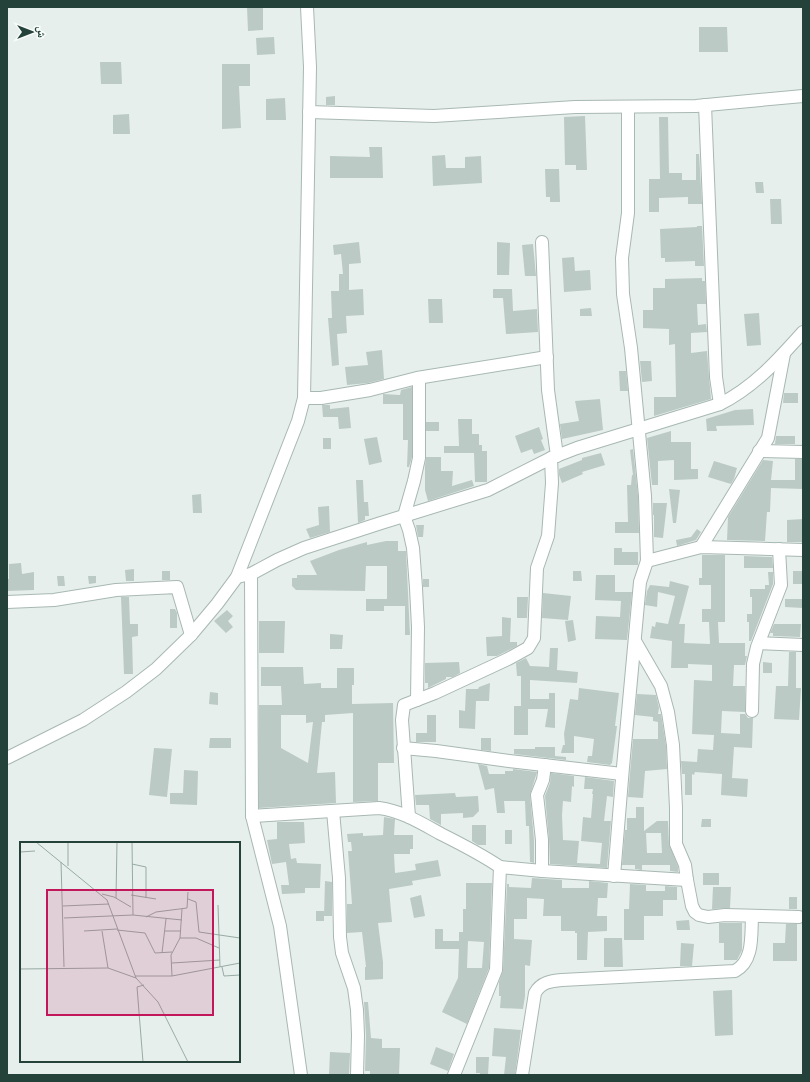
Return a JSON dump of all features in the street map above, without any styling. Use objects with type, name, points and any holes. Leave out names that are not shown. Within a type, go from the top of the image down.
[{"type":"street","points":[[7,758],[83,720],[126,692],[156,669],[191,635],[218,604],[236,577],[298,421],[304,398],[310,67],[307,7]]},
{"type":"street","points":[[309,112],[434,116],[575,107],[705,105],[803,96]]},
{"type":"street","points":[[705,105],[716,377],[720,404]]},
{"type":"street","points":[[614,876],[640,582],[647,561],[645,496],[631,348],[623,294],[622,258],[628,213],[628,107]]},
{"type":"street","points":[[409,817],[403,748],[402,720],[404,705],[435,693],[508,659],[528,648],[534,638],[537,568],[548,536],[554,457],[548,390],[542,242]]},
{"type":"street","points":[[236,577],[250,574],[304,548],[488,490],[554,457],[577,448],[720,404],[735,397],[749,387],[784,354],[803,332]]},
{"type":"street","points":[[701,547],[768,438],[784,354]]},
{"type":"street","points":[[304,398],[321,398],[370,390],[419,378],[547,357]]},
{"type":"street","points":[[416,700],[418,627],[416,588],[413,548],[404,516],[419,458],[419,378]]},
{"type":"street","points":[[760,451],[803,452]]},
{"type":"street","points":[[647,561],[701,547],[803,550]]},
{"type":"street","points":[[752,711],[753,664],[759,643],[781,585],[779,549]]},
{"type":"street","points":[[250,574],[252,816],[280,926],[301,1075]]},
{"type":"street","points":[[7,602],[54,600],[116,590],[177,587],[191,635]]},
{"type":"street","points":[[635,640],[661,686],[668,712],[672,745],[676,844],[685,865],[686,880],[692,906],[695,912],[699,915],[708,917],[725,915],[799,917]]},
{"type":"street","points":[[759,643],[803,645]]},
{"type":"street","points":[[403,748],[436,750],[509,761],[622,774]]},
{"type":"street","points":[[542,871],[542,840],[537,795],[543,780],[546,765]]},
{"type":"street","points":[[252,816],[379,808],[399,812],[485,856],[500,867],[686,880]]},
{"type":"street","points":[[333,811],[339,878],[340,937],[342,953],[354,988],[357,1010],[358,1035],[356,1075]]},
{"type":"street","points":[[454,1075],[496,970],[500,867]]},
{"type":"street","points":[[522,1075],[538,987],[549,982],[562,980],[735,972],[742,968],[747,960],[750,947],[752,916]]},
{"type":"building","points":[[247,7],[263,7],[263,30],[248,31]]},
{"type":"building","points":[[699,27],[727,27],[728,52],[699,52]]},
{"type":"building","points":[[274,37],[275,54],[257,55],[256,38]]},
{"type":"building","points":[[100,62],[121,62],[122,84],[101,84]]},
{"type":"building","points":[[222,64],[250,64],[250,86],[239,86],[241,128],[222,129]]},
{"type":"building","points":[[335,96],[335,105],[326,105],[326,97]]},
{"type":"building","points":[[285,98],[286,120],[266,120],[266,99]]},
{"type":"building","points":[[129,114],[130,134],[113,134],[113,115]]},
{"type":"building","points":[[585,116],[587,170],[576,170],[576,165],[565,165],[564,117]]},
{"type":"building","points":[[659,117],[668,117],[669,173],[682,173],[682,180],[696,180],[696,154],[699,154],[702,204],[688,204],[688,197],[659,198],[659,212],[649,212],[649,179],[660,179]]},
{"type":"building","points":[[369,147],[382,147],[383,178],[330,178],[330,156],[370,157]]},
{"type":"building","points":[[445,155],[446,168],[465,168],[465,157],[481,156],[482,183],[433,186],[432,156]]},
{"type":"building","points":[[545,169],[559,169],[560,202],[550,202],[550,197],[546,197]]},
{"type":"building","points":[[755,182],[763,182],[764,193],[756,193]]},
{"type":"building","points":[[770,199],[781,199],[782,224],[771,224]]},
{"type":"building","points":[[702,226],[704,266],[695,266],[695,261],[665,262],[665,258],[661,258],[660,229]]},
{"type":"building","points":[[359,242],[361,263],[349,264],[349,290],[363,289],[364,315],[346,316],[347,333],[337,334],[339,365],[332,366],[328,318],[332,318],[331,291],[339,291],[339,274],[343,274],[341,254],[334,255],[333,245]]},
{"type":"building","points":[[497,242],[510,243],[509,275],[497,275]]},
{"type":"building","points":[[533,244],[536,276],[525,276],[522,245]]},
{"type":"building","points":[[574,257],[575,271],[590,270],[591,290],[564,292],[562,258]]},
{"type":"building","points":[[702,278],[702,281],[705,281],[706,304],[697,304],[698,325],[706,324],[707,332],[691,333],[691,353],[707,351],[711,399],[654,416],[654,397],[676,397],[675,344],[669,345],[669,329],[643,328],[643,310],[653,310],[653,288],[665,288],[665,279]]},
{"type":"building","points":[[493,289],[512,289],[513,311],[537,309],[538,332],[506,334],[503,298],[493,298]]},
{"type":"building","points":[[428,299],[442,299],[443,323],[429,323]]},
{"type":"building","points":[[591,308],[592,316],[580,316],[580,309]]},
{"type":"building","points":[[759,313],[761,345],[747,346],[744,314]]},
{"type":"building","points":[[382,350],[384,379],[368,383],[347,385],[345,367],[368,365],[366,352]]},
{"type":"building","points":[[640,361],[651,361],[652,381],[642,382]]},
{"type":"building","points":[[619,371],[626,371],[628,391],[620,391]]},
{"type":"building","points":[[412,387],[412,457],[409,467],[407,467],[408,440],[403,440],[403,404],[383,404],[383,394],[400,395],[401,390]]},
{"type":"building","points":[[784,393],[798,393],[798,403],[783,403]]},
{"type":"building","points":[[600,399],[603,430],[562,439],[560,424],[579,421],[575,401]]},
{"type":"building","points":[[322,405],[330,405],[330,409],[349,407],[351,428],[339,429],[338,417],[323,417]]},
{"type":"building","points":[[753,409],[754,425],[716,426],[717,431],[707,431],[706,419],[735,410]]},
{"type":"building","points":[[458,419],[472,419],[472,434],[479,434],[479,445],[482,445],[482,451],[487,451],[487,482],[475,482],[474,453],[444,453],[444,446],[459,446]]},
{"type":"building","points":[[426,422],[439,422],[439,431],[426,431]]},
{"type":"building","points":[[539,427],[543,439],[541,440],[545,450],[534,454],[532,449],[521,453],[515,436]]},
{"type":"building","points":[[671,431],[671,442],[691,442],[691,469],[698,469],[698,479],[674,480],[674,460],[658,461],[658,485],[652,485],[647,438]]},
{"type":"building","points":[[776,436],[795,436],[795,444],[775,444]]},
{"type":"building","points":[[377,437],[382,462],[369,465],[364,439]]},
{"type":"building","points":[[323,438],[331,438],[331,449],[323,449]]},
{"type":"building","points":[[633,449],[638,496],[639,533],[615,533],[615,522],[628,522],[627,485],[631,485],[633,475],[630,450]]},
{"type":"building","points":[[601,453],[605,465],[582,472],[583,474],[562,483],[559,475],[559,469],[582,460],[582,458]]},
{"type":"building","points":[[426,457],[441,457],[441,471],[453,471],[452,486],[472,480],[474,486],[428,501],[425,490]]},
{"type":"building","points":[[795,459],[803,459],[803,489],[771,488],[770,512],[767,512],[765,541],[727,540],[728,517],[763,460],[773,461],[771,480],[795,480]]},
{"type":"building","points":[[714,461],[737,468],[731,484],[708,477]]},
{"type":"building","points":[[356,480],[363,480],[364,502],[368,502],[369,516],[365,516],[365,520],[358,523]]},
{"type":"building","points":[[669,489],[680,490],[676,523],[673,523]]},
{"type":"building","points":[[201,494],[202,513],[193,513],[192,495]]},
{"type":"building","points":[[653,503],[667,503],[663,538],[654,537]]},
{"type":"building","points":[[329,506],[330,532],[310,538],[306,529],[319,525],[318,507]]},
{"type":"building","points":[[803,519],[803,542],[787,542],[787,520]]},
{"type":"building","points":[[416,525],[424,525],[423,537],[418,537]]},
{"type":"building","points":[[697,529],[701,532],[696,540],[677,546],[676,540],[691,537]]},
{"type":"building","points":[[386,541],[398,541],[398,551],[406,551],[410,635],[405,635],[405,606],[384,606],[384,611],[366,611],[366,599],[387,599],[387,566],[366,566],[365,591],[296,590],[292,586],[292,578],[297,578],[297,575],[317,575],[310,561],[339,550],[367,542],[367,545]]},
{"type":"building","points":[[614,548],[622,548],[622,552],[638,552],[638,565],[614,565]]},
{"type":"building","points":[[702,555],[725,555],[725,622],[718,622],[719,643],[745,643],[745,656],[747,656],[745,665],[734,665],[733,686],[745,686],[745,712],[722,711],[721,733],[740,734],[740,714],[745,714],[748,718],[753,718],[752,748],[734,747],[732,778],[748,779],[747,797],[721,795],[722,774],[695,772],[694,775],[692,774],[692,795],[685,795],[685,774],[682,774],[681,761],[697,762],[698,749],[713,750],[714,735],[692,734],[694,680],[712,681],[712,665],[688,664],[688,668],[671,668],[672,641],[650,638],[652,626],[655,627],[656,622],[668,624],[675,596],[658,592],[657,607],[645,605],[647,591],[650,585],[669,587],[670,581],[689,586],[679,624],[685,624],[684,643],[710,644],[709,622],[702,622],[702,609],[711,609],[711,585],[699,585],[699,578],[702,578]]},
{"type":"building","points":[[744,556],[772,557],[773,568],[744,568]]},
{"type":"building","points":[[21,563],[22,574],[34,572],[34,590],[7,591],[9,564]]},
{"type":"building","points":[[134,569],[134,581],[126,581],[125,570]]},
{"type":"building","points":[[162,571],[170,571],[170,580],[162,580]]},
{"type":"building","points":[[573,571],[581,571],[582,581],[573,581]]},
{"type":"building","points":[[793,571],[803,571],[803,584],[793,584]]},
{"type":"building","points":[[768,572],[773,572],[773,584],[751,641],[749,641],[749,622],[747,622],[747,614],[752,614],[752,597],[750,597],[750,589],[765,589],[765,585],[769,585]]},
{"type":"building","points":[[596,575],[615,575],[615,592],[632,592],[627,640],[595,639],[596,616],[620,617],[621,601],[595,600]]},
{"type":"building","points":[[57,576],[64,576],[65,586],[58,586]]},
{"type":"building","points":[[88,576],[96,576],[96,583],[89,584]]},
{"type":"building","points":[[423,579],[429,579],[429,587],[423,587]]},
{"type":"building","points":[[543,593],[571,596],[568,620],[542,618]]},
{"type":"building","points":[[121,597],[129,597],[130,624],[138,624],[138,636],[132,637],[133,674],[124,674]]},
{"type":"building","points":[[517,597],[528,597],[527,618],[517,618]]},
{"type":"building","points":[[785,599],[803,599],[803,608],[785,607]]},
{"type":"building","points":[[170,609],[175,609],[177,613],[177,628],[170,628]]},
{"type":"building","points":[[227,610],[233,616],[228,621],[233,627],[226,633],[214,621]]},
{"type":"building","points":[[502,617],[511,618],[510,642],[517,642],[517,646],[497,656],[487,656],[486,637],[502,636]]},
{"type":"building","points":[[573,620],[576,640],[568,642],[565,621]]},
{"type":"building","points":[[259,621],[285,621],[284,653],[259,653]]},
{"type":"building","points":[[774,624],[801,624],[800,637],[773,636],[773,633],[770,633]]},
{"type":"building","points":[[330,634],[343,635],[342,649],[330,649]]},
{"type":"building","points":[[550,648],[558,648],[557,670],[578,672],[577,683],[530,680],[530,699],[549,699],[549,693],[555,693],[555,728],[545,727],[548,709],[528,709],[528,735],[514,735],[514,706],[521,706],[521,676],[517,676],[516,663],[526,658],[530,666],[549,667]]},
{"type":"building","points":[[789,652],[796,652],[796,688],[801,688],[799,720],[774,719],[776,686],[788,686]]},
{"type":"building","points":[[459,662],[460,673],[453,677],[446,677],[446,679],[428,688],[428,683],[425,683],[425,663]]},
{"type":"building","points":[[763,662],[772,663],[772,673],[763,673]]},
{"type":"building","points":[[261,667],[303,667],[304,684],[321,683],[321,688],[337,688],[337,668],[354,668],[352,704],[393,703],[394,763],[378,763],[378,801],[353,802],[353,713],[325,715],[325,722],[322,722],[317,773],[335,772],[336,803],[259,808],[259,705],[282,705],[281,686],[261,686]],"holes":[[[281,715],[306,715],[306,723],[313,722],[308,763],[281,748]]]},
{"type":"building","points":[[490,683],[489,701],[476,701],[475,729],[459,728],[459,710],[465,711],[466,689],[478,689],[479,687]]},
{"type":"building","points":[[579,688],[619,693],[615,726],[617,726],[612,763],[610,765],[587,762],[588,756],[592,756],[594,739],[574,736],[574,753],[561,753],[563,745],[565,745],[564,734],[570,699],[578,700]]},
{"type":"building","points":[[210,692],[218,693],[218,705],[209,704]]},
{"type":"building","points":[[637,694],[656,695],[659,708],[658,714],[661,714],[666,746],[667,769],[645,771],[643,798],[628,797],[633,739],[658,739],[658,722],[653,721],[653,717],[635,715]]},
{"type":"building","points":[[427,715],[436,715],[436,742],[416,742],[416,733],[427,733]]},
{"type":"building","points":[[210,738],[231,738],[231,748],[209,748]]},
{"type":"building","points":[[481,738],[491,738],[491,751],[481,750]]},
{"type":"building","points":[[535,747],[555,747],[555,756],[566,757],[566,760],[514,754],[514,749],[535,749]]},
{"type":"building","points":[[154,748],[172,749],[167,797],[149,795]]},
{"type":"building","points":[[478,764],[487,766],[489,774],[505,774],[505,771],[513,771],[513,769],[537,772],[530,795],[534,840],[534,863],[530,862],[529,826],[526,826],[525,801],[504,801],[505,813],[497,813],[494,788],[485,790]]},
{"type":"building","points":[[184,770],[198,771],[197,805],[170,804],[170,793],[183,793]]},
{"type":"building","points":[[551,773],[574,776],[574,787],[572,786],[571,802],[563,801],[562,815],[563,840],[579,841],[577,863],[600,864],[602,843],[581,841],[583,817],[591,818],[593,794],[593,789],[584,789],[585,777],[614,781],[613,797],[607,796],[604,821],[611,821],[607,868],[550,864],[545,796],[550,783]]},
{"type":"building","points":[[455,793],[456,797],[478,796],[479,811],[473,817],[463,818],[463,813],[441,814],[441,825],[430,819],[429,805],[416,805],[415,795]]},
{"type":"building","points":[[636,807],[644,807],[644,831],[657,821],[668,821],[669,844],[678,867],[678,872],[670,871],[670,865],[642,865],[642,870],[635,869],[635,865],[622,865],[625,830],[627,830],[627,818],[636,818]],"holes":[[[646,833],[661,833],[662,853],[647,853]]]},
{"type":"building","points":[[384,817],[395,819],[394,835],[413,835],[413,849],[410,849],[410,854],[394,854],[395,873],[416,870],[415,864],[438,860],[441,876],[412,881],[413,885],[389,889],[392,922],[378,923],[383,962],[383,979],[365,980],[366,967],[362,932],[347,933],[347,904],[352,904],[348,851],[352,851],[351,842],[348,842],[347,834],[363,833],[363,836],[383,835]]},
{"type":"building","points":[[702,819],[711,819],[711,827],[701,827]]},
{"type":"building","points":[[277,822],[304,822],[305,843],[289,844],[291,859],[296,858],[297,863],[321,864],[320,888],[305,888],[305,893],[282,894],[281,885],[289,885],[286,862],[272,864],[267,840],[277,839]]},
{"type":"building","points":[[472,825],[486,825],[486,845],[478,845],[472,841]]},
{"type":"building","points":[[505,830],[512,830],[512,844],[505,844]]},
{"type":"building","points":[[703,873],[719,873],[719,885],[703,885]]},
{"type":"building","points":[[532,878],[562,880],[562,888],[589,888],[589,881],[608,883],[607,898],[598,898],[597,916],[607,916],[607,931],[588,932],[587,960],[577,960],[577,933],[575,933],[575,931],[561,931],[561,916],[543,916],[544,899],[527,898],[527,919],[514,919],[514,939],[532,940],[530,966],[525,965],[525,996],[523,1009],[500,1008],[501,996],[499,996],[499,982],[503,970],[507,884],[509,884],[509,887],[531,888]]},
{"type":"building","points":[[325,881],[332,882],[332,916],[324,916]]},
{"type":"building","points":[[466,883],[492,883],[489,968],[467,1024],[442,1012],[458,978],[459,949],[435,949],[435,929],[443,929],[443,941],[459,941],[459,932],[463,932],[463,909],[466,909]],"holes":[[[468,941],[484,942],[482,968],[467,968]]]},
{"type":"building","points":[[630,884],[646,885],[646,891],[665,891],[665,886],[677,887],[677,900],[663,900],[663,916],[644,916],[644,940],[624,940],[624,909],[629,909]]},
{"type":"building","points":[[713,887],[731,887],[730,908],[712,909]]},
{"type":"building","points":[[421,895],[425,916],[414,918],[410,898]]},
{"type":"building","points":[[789,897],[797,897],[797,909],[789,909]]},
{"type":"building","points":[[316,911],[324,911],[324,921],[316,921]]},
{"type":"building","points":[[689,920],[690,930],[677,930],[676,921]]},
{"type":"building","points":[[719,923],[742,923],[742,950],[737,960],[724,960],[724,943],[719,943]]},
{"type":"building","points":[[786,924],[797,924],[797,961],[773,961],[773,943],[785,943]]},
{"type":"building","points":[[604,938],[622,938],[623,967],[604,967]]},
{"type":"building","points":[[681,943],[694,944],[692,966],[680,966]]},
{"type":"building","points":[[732,990],[733,1035],[715,1036],[713,991]]},
{"type":"building","points":[[364,1002],[368,1002],[371,1038],[382,1039],[382,1048],[400,1048],[399,1075],[370,1075],[370,1071],[365,1071],[366,1035]]},
{"type":"building","points":[[494,1028],[521,1030],[515,1075],[504,1075],[506,1057],[492,1056]]},
{"type":"building","points":[[436,1047],[454,1054],[448,1071],[430,1064]]},
{"type":"building","points":[[330,1052],[350,1053],[349,1075],[329,1075]]},
{"type":"building","points":[[476,1057],[489,1057],[488,1075],[480,1075],[480,1073],[476,1073]]}]
